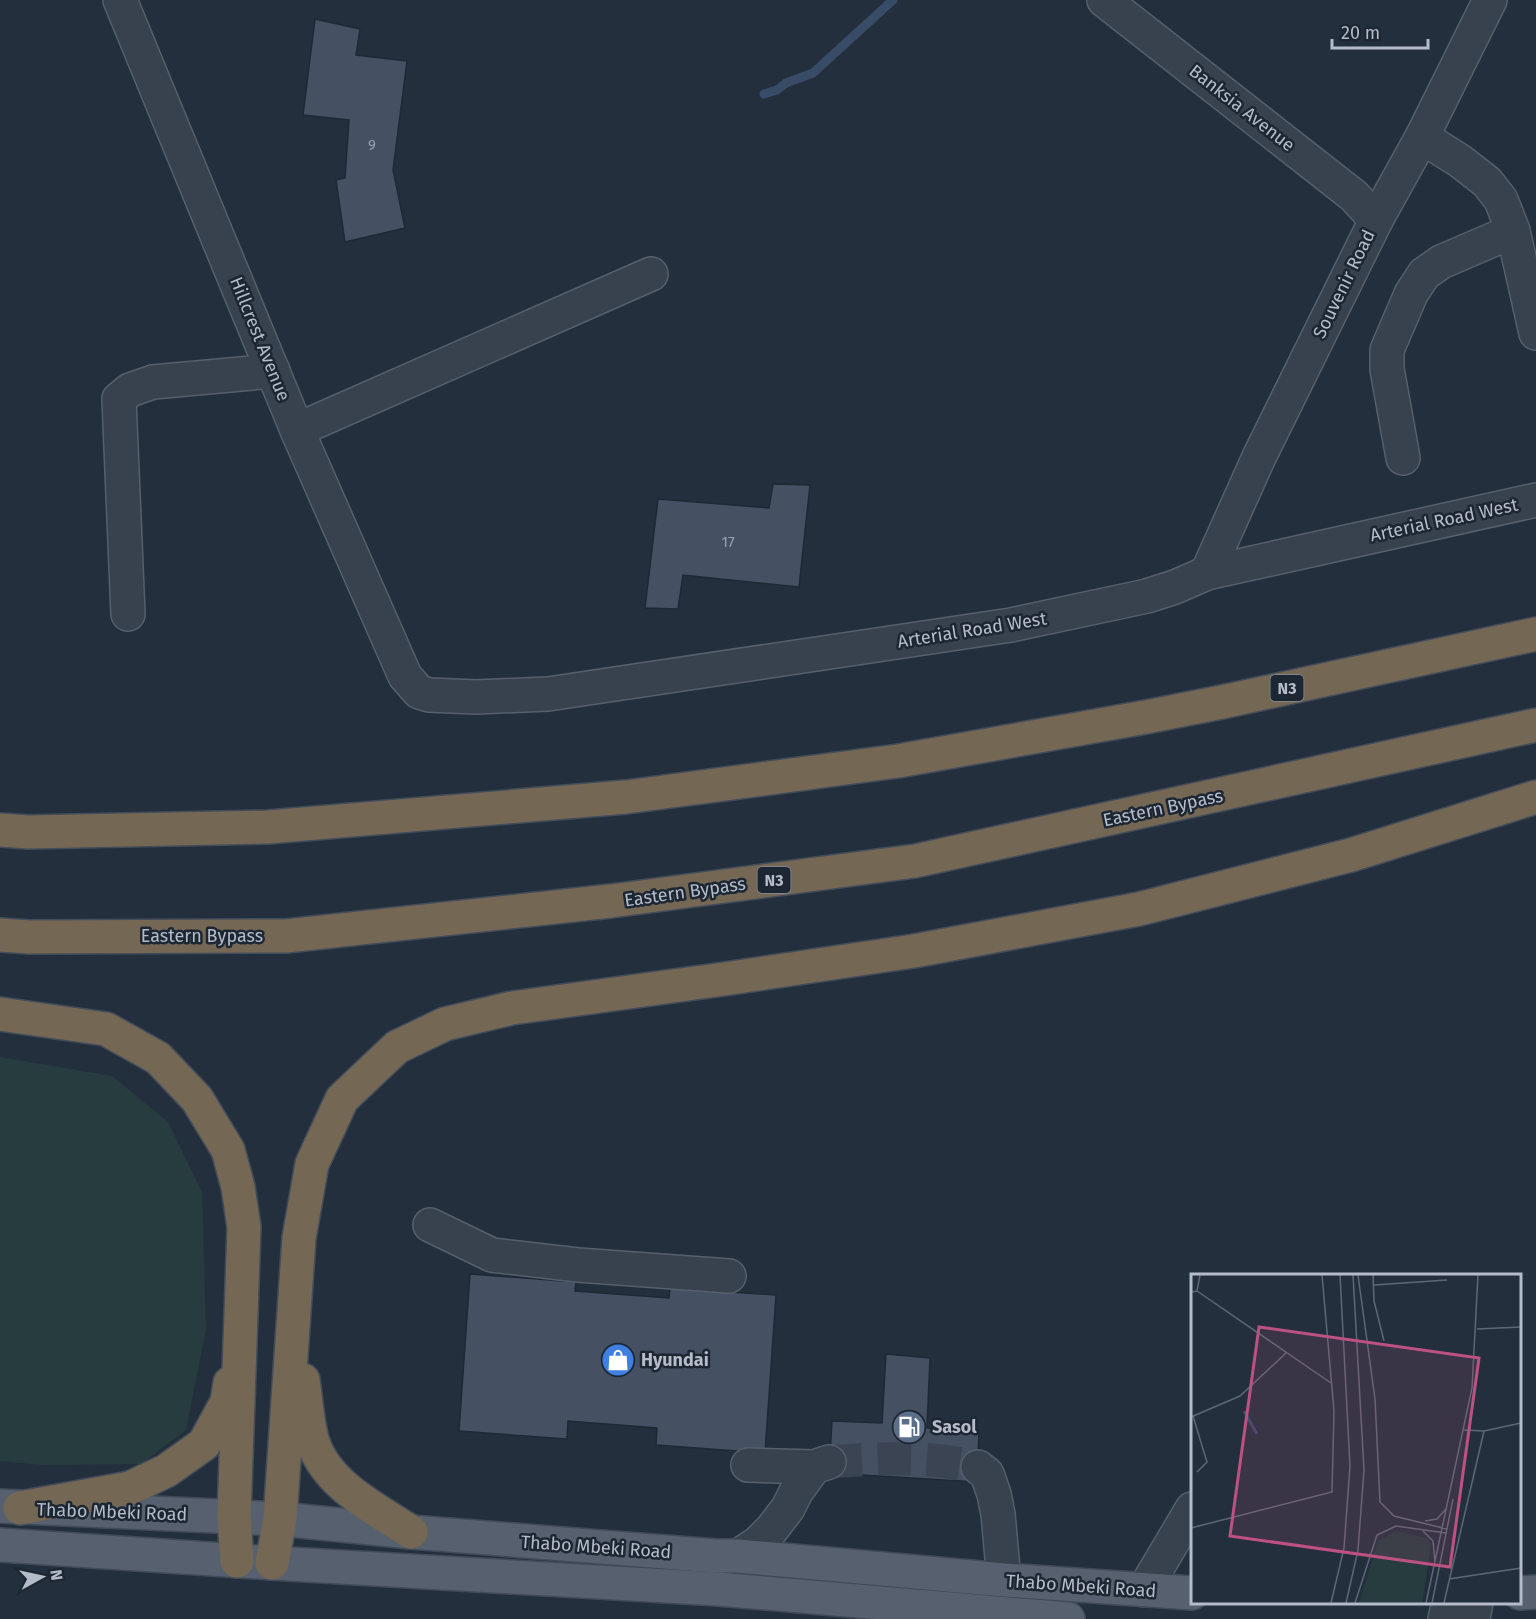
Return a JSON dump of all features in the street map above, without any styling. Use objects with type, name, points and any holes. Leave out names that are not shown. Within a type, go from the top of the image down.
[{"type":"highway","name":"N3","points":[[0,830],[28,832],[268,827],[626,797],[898,760],[1146,717],[1536,634]]},
{"type":"highway","name":"Eastern Bypass","points":[[0,935],[29,937],[286,936],[611,902],[915,861],[1536,725]]},
{"type":"highway","points":[[272,1563],[280,1519],[299,1238],[312,1164],[342,1099],[398,1047],[446,1024],[512,1008],[914,951],[1139,909],[1351,855],[1536,797]]},
{"type":"highway","points":[[0,1014],[106,1029],[158,1058],[197,1099],[228,1150],[238,1187],[244,1227],[243,1310],[234,1517],[237,1561]]},
{"type":"highway","points":[[10,1507],[130,1488],[166,1471],[204,1443],[227,1402],[243,1310]]},
{"type":"highway","points":[[294,1325],[313,1440],[322,1461],[335,1478],[352,1493],[411,1532]]},
{"type":"main road","name":"Thabo Mbeki Road","points":[[10,1507],[280,1519],[411,1532],[738,1556],[1004,1581],[1191,1593]]},
{"type":"main road","name":"Thabo Mbeki Road","points":[[0,1545],[237,1561],[718,1588],[1004,1616],[1068,1619]]},
{"type":"main road","points":[[1521,1593],[1536,1592]]},
{"type":"street","name":"Hillcrest Avenue","points":[[120,0],[297,430],[405,676]]},
{"type":"street","name":"Banksia Avenue","points":[[1104,0],[1354,196],[1376,220]]},
{"type":"street","name":"Souvenir Road","points":[[1207,573],[1259,457],[1376,220],[1422,137],[1490,0]]},
{"type":"street","points":[[1422,137],[1460,161],[1487,182],[1501,200],[1513,231],[1536,333]]},
{"type":"street","points":[[1403,458],[1387,369],[1388,350],[1411,294],[1424,274],[1441,262],[1513,231]]},
{"type":"street","points":[[297,430],[651,274]]},
{"type":"street","points":[[128,614],[119,399],[130,390],[153,382],[273,370]]},
{"type":"street","name":"Arterial Road West","points":[[405,676],[419,692],[429,695],[476,698],[548,694],[1011,625],[1147,596],[1207,573],[1536,500]]},
{"type":"street","points":[[430,1225],[492,1255],[578,1265],[729,1276]]},
{"type":"street","points":[[738,1556],[758,1543],[772,1529],[788,1508],[796,1491],[822,1465],[748,1465]]},
{"type":"street","points":[[978,1467],[987,1474],[998,1514],[1004,1581],[1004,1616]]},
{"type":"street","points":[[1144,1590],[1191,1511]]},
{"type":"street","points":[[1445,1619],[1449,1604]]},
{"type":"street","points":[[1473,1619],[1476,1604]]},
{"type":"green space","points":[[0,1057],[112,1076],[168,1122],[202,1192],[206,1330],[186,1430],[141,1464],[43,1465],[0,1461]]},
{"type":"building","points":[[315,19],[360,29],[356,55],[407,61],[393,170],[405,228],[345,242],[336,180],[345,178],[349,120],[303,115]]},
{"type":"building","points":[[773,484],[810,485],[799,587],[683,575],[678,609],[645,608],[658,499],[769,508]]},
{"type":"building","name":"Hyundai","points":[[470,1274],[576,1282],[575,1291],[669,1298],[670,1288],[776,1295],[765,1453],[656,1445],[657,1428],[568,1421],[567,1439],[459,1431]]},
{"type":"building","points":[[886,1354],[930,1358],[927,1428],[979,1430],[977,1482],[829,1473],[832,1421],[882,1423]]},
{"type":"waterway","points":[[764,94],[813,73],[893,0]]},
{"type":"tunnel","points":[[829,1462],[904,1459],[960,1463],[978,1467]]},
{"type":"place","name":"Hyundai","points":[[618,1360]]},
{"type":"place","name":"Sasol","points":[[909,1427]]}]
